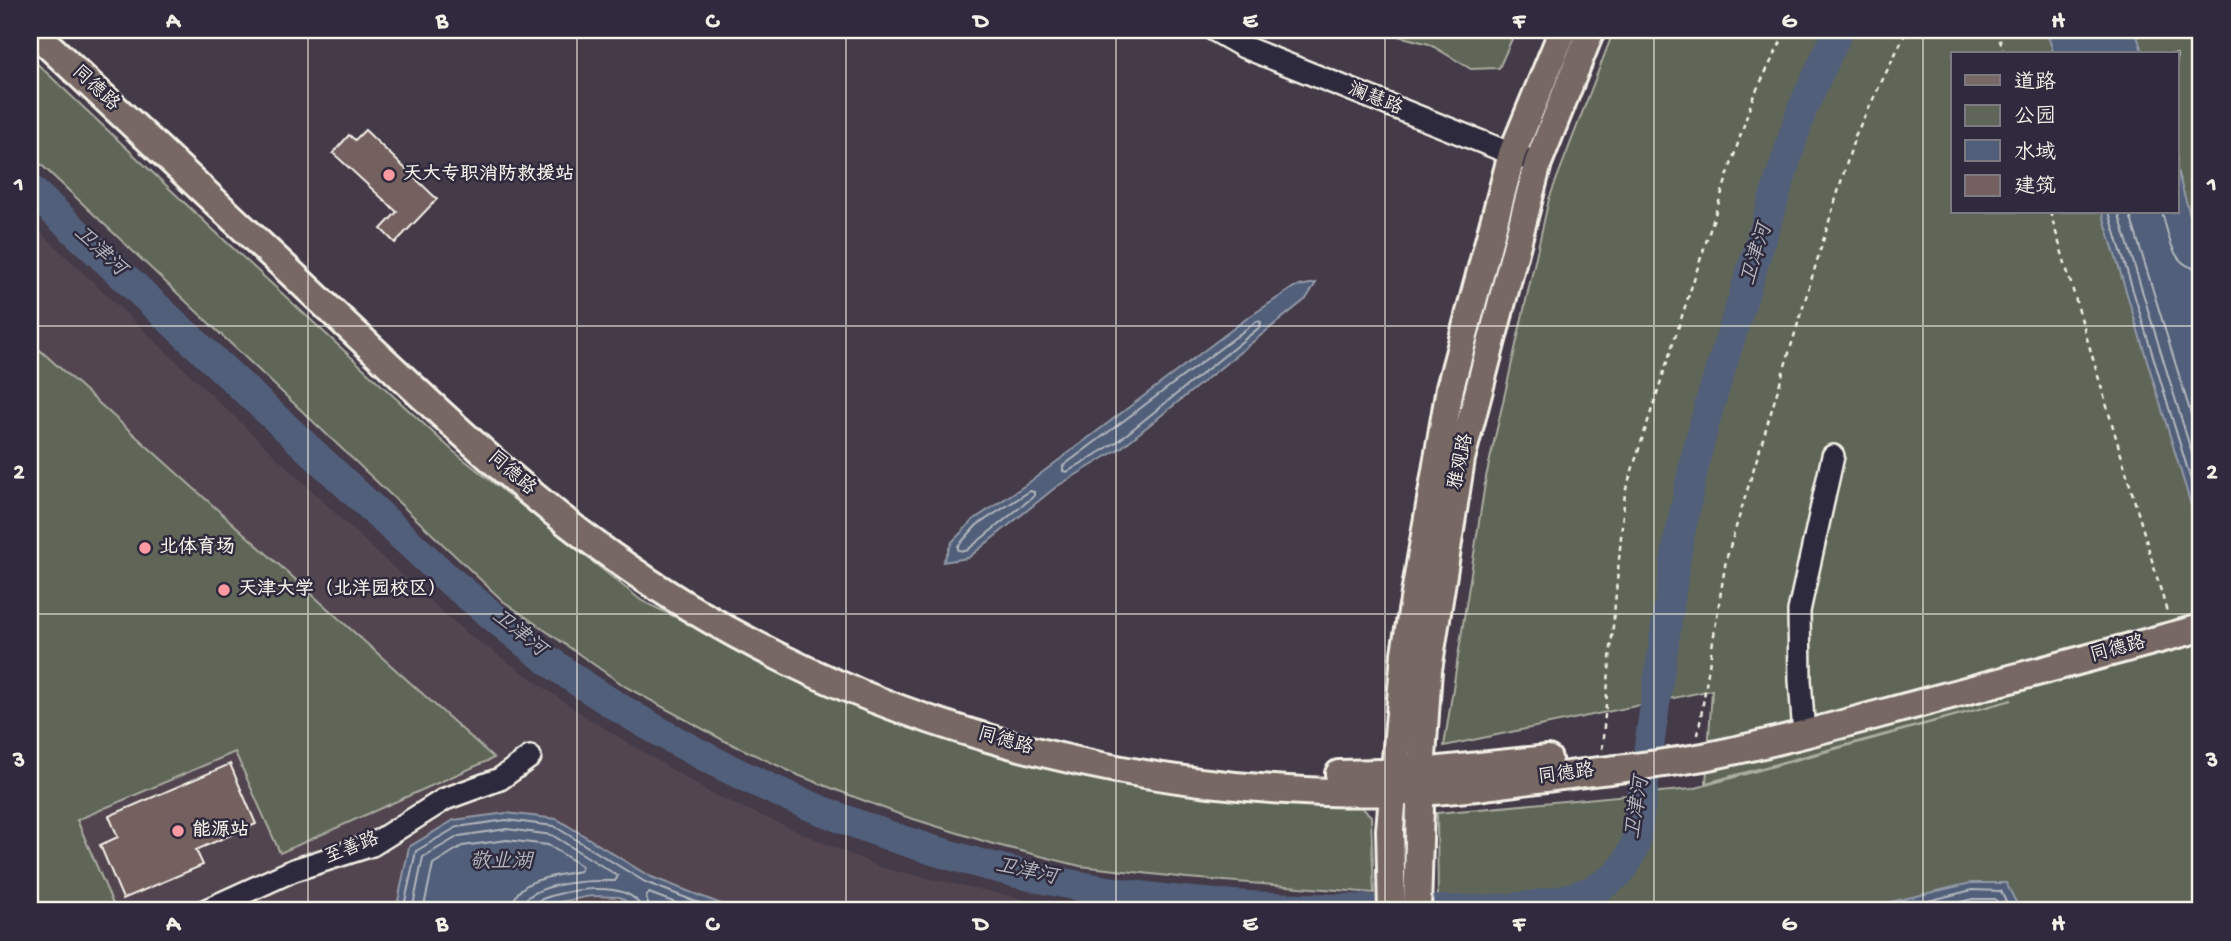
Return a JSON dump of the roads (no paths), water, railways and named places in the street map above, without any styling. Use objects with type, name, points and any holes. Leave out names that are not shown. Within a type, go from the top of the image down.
[{"type":"main road","name":"同德路","points":[[32,30],[498,464],[612,556],[708,618],[823,678],[881,702],[1003,743],[1129,772],[1248,788],[1407,782],[1698,750],[1804,727],[2201,628]]},
{"type":"main road","name":"同德路","points":[[59,30],[437,385],[538,475],[631,550],[702,597],[754,627],[834,666],[928,704],[1009,729],[1068,743],[1219,768],[1348,775],[1407,782]]},
{"type":"main road","name":"雅观路","points":[[1417,911],[1418,882],[1407,782],[1405,653],[1450,387],[1512,154],[1563,30]]},
{"type":"main road","name":"雅观路","points":[[1392,903],[1391,831],[1407,782],[1428,670],[1461,459],[1538,163],[1591,30]]},
{"type":"main road","name":"同德路","points":[[1804,727],[2201,612]]},
{"type":"street","name":"澜慧路","points":[[1214,30],[1244,47],[1538,163]]},
{"type":"street","points":[[1804,727],[1800,680],[1800,611],[1833,456]]},
{"type":"street","name":"至善路","points":[[204,911],[294,870],[372,845],[445,799],[500,779],[530,757]]},
{"type":"water","points":[[2046,30],[2135,30],[2142,52],[2053,52]]},
{"type":"water","points":[[2178,173],[2201,253],[2201,538],[2103,214],[2178,214]]},
{"type":"water","points":[[1316,283],[1306,299],[1122,447],[1056,487],[968,558],[943,562],[952,542],[973,520],[1027,484],[1246,319],[1294,287]]},
{"type":"water","name":"敬业湖","points":[[506,813],[557,819],[649,876],[739,911],[638,911],[620,897],[591,896],[544,905],[532,911],[396,911],[409,847],[454,820]]},
{"type":"water","points":[[1971,883],[2006,883],[2017,904],[2017,911],[1853,911]]},
{"type":"waterway","name":"卫津河","points":[[30,189],[449,580],[514,634],[582,684],[645,724],[778,792],[846,820],[988,866],[1134,895],[1203,903],[1308,908],[1463,910],[1524,907],[1582,894],[1606,883],[1623,868],[1635,845],[1678,543],[1696,456],[1802,109],[1839,30]]},
{"type":"place","name":"天大专职消防救援站","points":[[389,175]]},
{"type":"place","name":"北体育场","points":[[145,548]]},
{"type":"place","name":"天津大学（北洋园校区）","points":[[224,590]]},
{"type":"place","name":"能源站","points":[[178,831]]}]
